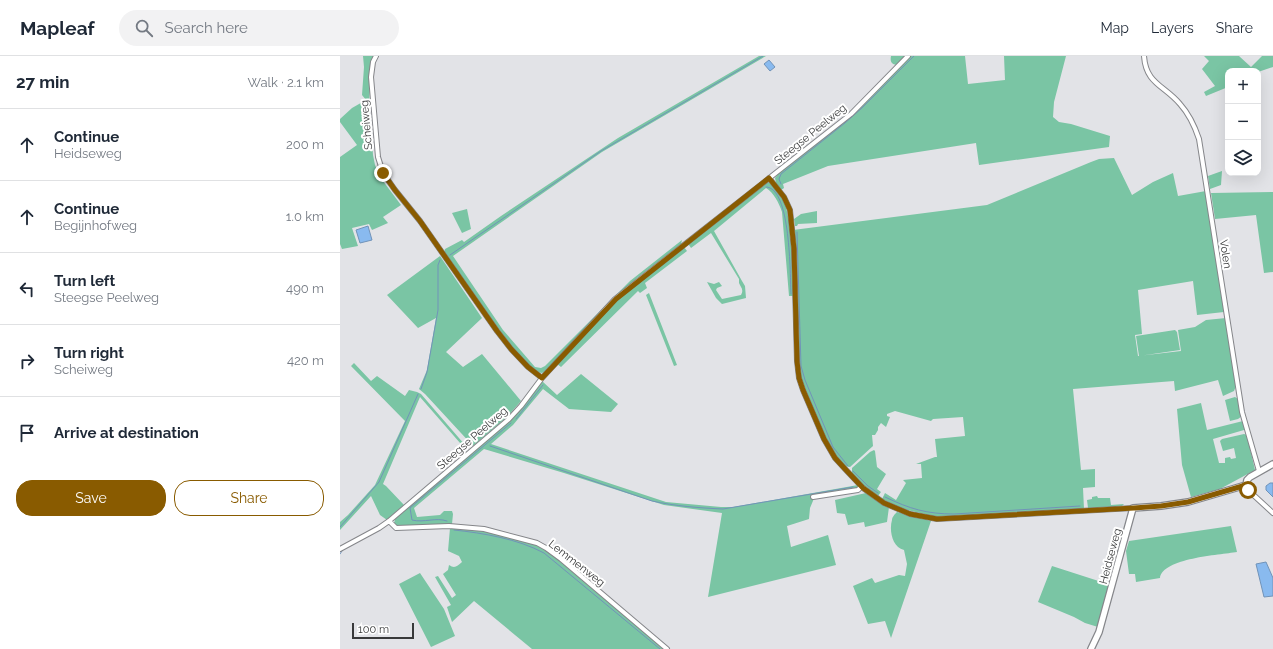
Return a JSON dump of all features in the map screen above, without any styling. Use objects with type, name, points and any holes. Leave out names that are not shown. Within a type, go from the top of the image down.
[{"type":"street","name":"Scheiweg","points":[[376,56],[373,62],[371,77],[378,158],[383,173],[420,221],[506,343],[528,367],[542,378]]},
{"type":"street","name":"Steegse Peelweg","points":[[340,549],[390,521],[509,419],[542,378],[616,299],[851,114],[908,56]]},
{"type":"street","name":"Volen","points":[[1144,56],[1147,72],[1151,78],[1180,104],[1195,126],[1199,139],[1242,412],[1259,471]]},
{"type":"street","points":[[769,178],[784,197],[790,210],[794,249],[797,361],[799,378],[824,439],[835,458],[862,487],[884,503],[910,514],[937,519],[1161,506],[1188,502],[1246,485]]},
{"type":"street","points":[[1273,464],[1250,477],[1247,480],[1246,485],[1248,490],[1273,513]]},
{"type":"street","points":[[813,497],[858,490],[862,487]]},
{"type":"street","name":"Heidseweg","points":[[1092,649],[1099,632],[1134,508]]},
{"type":"street","name":"Lemmenweg","points":[[390,521],[396,528],[449,526],[484,529],[537,543],[561,559],[667,649]]},
{"type":"green space","points":[[363,56],[375,56],[371,70],[369,104],[375,165],[380,177],[401,205],[383,217],[388,223],[372,230],[369,224],[352,228],[358,246],[342,249],[340,244],[340,157],[357,145],[340,122],[340,119],[352,108],[366,100],[362,95],[364,67]]},
{"type":"green space","points":[[759,56],[766,56],[602,152],[453,256],[503,330],[535,367],[541,368],[545,366],[630,281],[682,240],[681,244],[637,278],[549,369],[542,373],[531,368],[516,353],[498,330],[444,252],[445,249],[462,240],[464,242],[618,138]]},
{"type":"green space","points":[[891,56],[906,56],[897,65],[891,62]]},
{"type":"green space","points":[[911,56],[965,56],[968,84],[1005,80],[1004,56],[1066,56],[1054,102],[1053,117],[1059,122],[1071,124],[1110,136],[1109,147],[979,165],[976,143],[828,166],[783,184],[784,188],[781,190],[776,183],[775,178],[779,173],[855,111]]},
{"type":"green space","points":[[1204,56],[1239,56],[1251,67],[1262,56],[1273,56],[1273,67],[1261,71],[1261,68],[1225,68],[1225,88],[1206,96],[1204,92],[1215,86],[1202,69],[1209,61]]},
{"type":"green space","points":[[1114,158],[1132,195],[1153,182],[1173,173],[1178,196],[1206,191],[1221,278],[1224,312],[1197,315],[1193,281],[1138,290],[1142,334],[1135,335],[1138,356],[1181,351],[1178,330],[1195,327],[1206,320],[1226,318],[1236,386],[1234,391],[1223,396],[1218,380],[1175,391],[1174,381],[1073,389],[1081,470],[1095,469],[1095,487],[1083,488],[1084,509],[957,517],[933,516],[903,509],[882,499],[885,493],[896,500],[906,483],[903,480],[922,478],[921,464],[916,464],[937,457],[935,439],[965,436],[963,417],[933,419],[931,421],[895,411],[887,414],[887,416],[890,417],[886,427],[881,423],[875,435],[872,435],[873,446],[850,467],[844,466],[833,453],[828,443],[799,373],[793,230],[987,205],[1099,159]]},
{"type":"green space","points":[[1222,171],[1221,185],[1210,189],[1208,176]]},
{"type":"green space","points":[[768,182],[780,193],[787,211],[792,247],[793,296],[789,296],[782,212],[776,198],[766,188],[714,231],[745,286],[746,298],[722,304],[716,298],[707,282],[714,284],[719,282],[722,286],[716,290],[722,299],[741,295],[742,290],[739,279],[711,233],[691,248],[689,242]]},
{"type":"green space","points":[[1273,192],[1273,272],[1264,273],[1256,215],[1215,219],[1211,193]]},
{"type":"green space","points":[[467,209],[471,229],[462,233],[452,213]]},
{"type":"green space","points":[[817,211],[817,223],[798,224],[795,226],[794,219],[801,214]]},
{"type":"green space","points":[[684,247],[687,251],[645,283],[647,288],[640,293],[638,291],[561,367],[557,364],[626,291]]},
{"type":"green space","points":[[440,256],[482,318],[446,352],[463,367],[482,354],[521,401],[508,416],[473,446],[419,389],[427,370],[436,318],[418,328],[387,295]]},
{"type":"green space","points":[[649,293],[677,365],[674,366],[646,295]]},
{"type":"green space","points":[[1175,330],[1177,332],[1180,350],[1139,356],[1136,336]]},
{"type":"green space","points":[[354,363],[371,381],[377,376],[405,396],[409,390],[421,394],[465,445],[467,451],[420,397],[383,484],[404,505],[387,520],[380,515],[371,496],[340,530],[340,522],[375,485],[405,421],[351,366]]},
{"type":"green space","points":[[581,374],[618,404],[611,412],[569,409],[543,389],[513,425],[491,444],[666,502],[733,507],[858,485],[857,490],[815,496],[810,508],[809,519],[787,526],[791,547],[828,535],[836,565],[708,597],[722,513],[664,505],[484,449],[414,508],[417,517],[440,515],[444,511],[452,511],[452,524],[404,526],[394,524],[395,519],[407,508],[516,415],[542,381],[557,395]]},
{"type":"green space","points":[[1235,397],[1238,399],[1242,416],[1238,419],[1230,421],[1225,400]]},
{"type":"green space","points":[[1201,403],[1207,430],[1243,421],[1244,430],[1213,439],[1219,463],[1225,463],[1225,458],[1236,458],[1234,448],[1223,451],[1220,441],[1222,439],[1244,434],[1247,435],[1255,470],[1220,489],[1191,497],[1182,465],[1177,409]]},
{"type":"green space","points":[[874,450],[877,467],[886,474],[877,489],[881,492],[878,496],[863,486],[852,473],[852,468]]},
{"type":"green space","points":[[866,493],[889,507],[887,522],[865,527],[864,522],[848,525],[845,514],[837,513],[835,500]]},
{"type":"green space","points":[[1097,496],[1098,498],[1110,498],[1111,505],[1124,504],[1121,507],[1088,508],[1087,500]]},
{"type":"green space","points":[[897,512],[931,521],[891,638],[885,621],[868,624],[853,586],[872,578],[875,583],[899,575],[905,576],[907,564],[904,550],[894,542],[891,533],[892,519]]},
{"type":"green space","points":[[1231,526],[1237,552],[1206,556],[1181,562],[1163,571],[1160,578],[1136,582],[1135,574],[1129,574],[1126,551],[1129,541]]},
{"type":"green space","points":[[450,528],[480,530],[502,534],[538,545],[559,560],[665,649],[532,649],[474,601],[452,622],[447,607],[451,605],[435,577],[438,576],[452,598],[456,595],[443,574],[448,570],[449,565],[454,567],[462,562],[459,556],[448,551]]},
{"type":"green space","points":[[1052,566],[1111,585],[1098,627],[1085,623],[1038,602]]},
{"type":"green space","points":[[420,573],[444,609],[455,636],[431,647],[399,584]]},
{"type":"water","points":[[769,60],[775,67],[770,71],[764,64]]},
{"type":"water","points":[[368,226],[372,240],[360,243],[356,230]]},
{"type":"water","points":[[1273,483],[1273,497],[1266,490],[1266,486]]},
{"type":"water","points":[[1266,562],[1273,578],[1273,596],[1264,597],[1256,564]]},
{"type":"waterway","points":[[450,255],[601,151],[763,56]]},
{"type":"waterway","points":[[781,184],[779,179],[781,174],[862,108],[914,56]]},
{"type":"waterway","points":[[766,187],[774,191],[780,201],[785,216],[788,233],[791,294]]},
{"type":"waterway","points":[[797,232],[801,366],[805,380],[833,447],[848,466]]},
{"type":"waterway","points":[[421,389],[427,372],[438,310],[438,265],[440,260]]},
{"type":"waterway","points":[[516,419],[543,385]]},
{"type":"waterway","points":[[340,527],[379,482],[418,394]]},
{"type":"waterway","points":[[447,521],[412,520],[410,508],[511,423]]},
{"type":"waterway","points":[[490,446],[652,501],[669,504],[723,509],[853,487]]},
{"type":"waterway","points":[[853,471],[868,486],[878,493]]},
{"type":"waterway","points":[[885,497],[919,510],[944,514],[1080,506]]},
{"type":"waterway","points":[[454,530],[512,540],[544,553],[660,649]]},
{"type":"route","points":[[383,173],[446,257],[497,331],[528,367],[542,378],[616,299],[769,178],[784,197],[790,210],[794,249],[797,361],[799,378],[803,390],[824,439],[835,458],[863,488],[884,503],[910,514],[937,519],[1134,508],[1188,502],[1246,485],[1248,490]]}]
